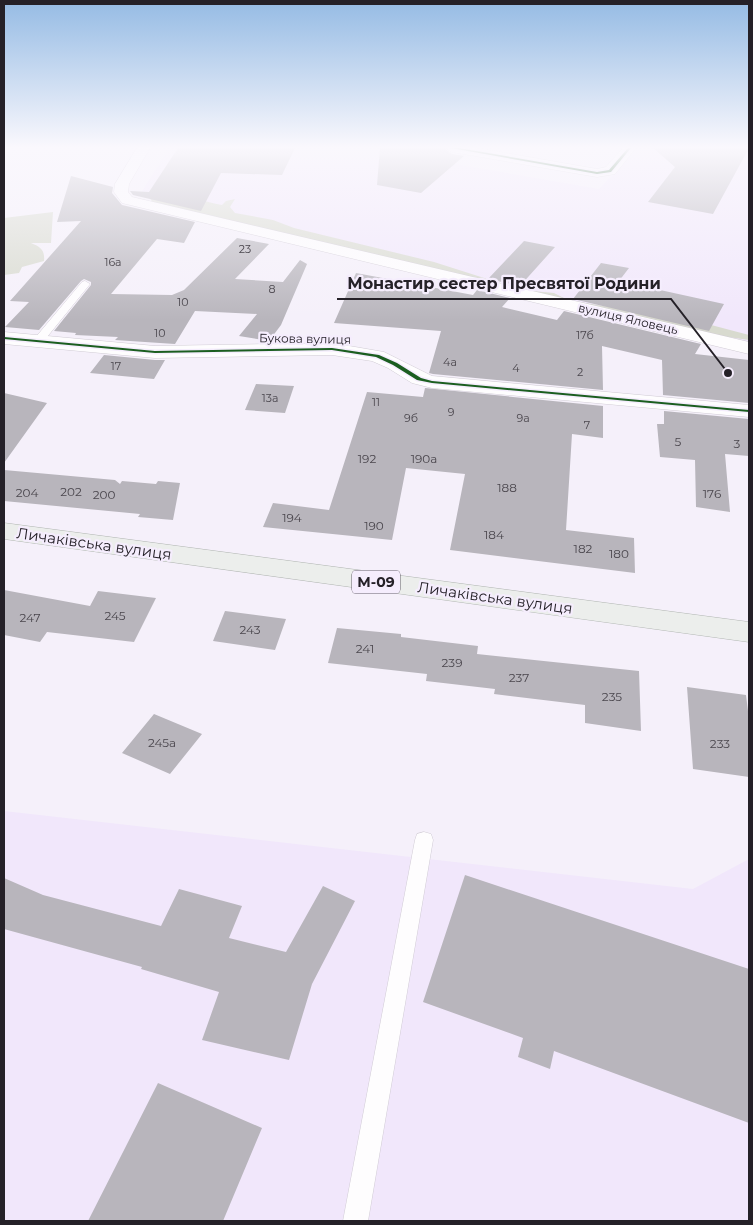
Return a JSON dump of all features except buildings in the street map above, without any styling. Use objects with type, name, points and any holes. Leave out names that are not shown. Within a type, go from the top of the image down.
[{"type":"main road","name":"Личаківська вулиця","points":[[4,531],[749,632]]},
{"type":"street","name":"вулиця Яловець","points":[[149,205],[749,348]]},
{"type":"street","name":"Букова вулиця","points":[[4,338],[155,352],[332,348],[377,356],[395,364],[419,379],[432,382],[749,411]]},
{"type":"lane","points":[[38,340],[85,284]]},
{"type":"lane","points":[[355,1221],[424,840]]},
{"type":"shaded area","points":[[160,205],[231,205],[230,207],[235,213],[273,220],[294,228],[434,262],[522,290],[554,293],[568,300],[610,307],[621,305],[623,298],[629,298],[625,306],[696,321],[749,335],[749,340],[671,329],[646,324],[626,316],[576,307]]},
{"type":"shaded area","points":[[190,205],[749,205],[749,344]]},
{"type":"shaded area","points":[[53,212],[51,243],[31,243],[41,249],[44,254],[44,261],[22,267],[19,273],[4,275],[4,218]]},
{"type":"shaded area","points":[[4,811],[693,889],[749,859],[749,1221],[4,1221]]},
{"type":"cycle path","points":[[4,338],[155,352],[332,349],[377,356],[395,364],[419,379],[432,382],[749,411]]},
{"type":"place","name":"Монастир сестер Пресвятої Родини","points":[[728,373]]}]
